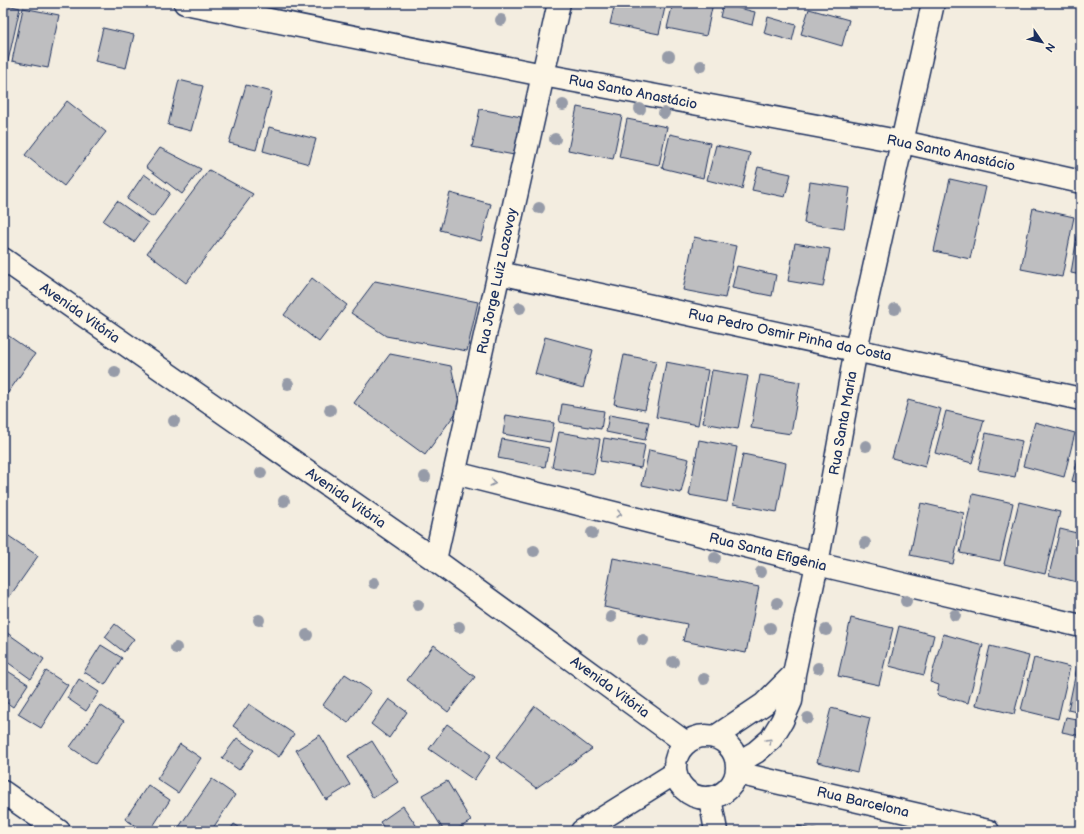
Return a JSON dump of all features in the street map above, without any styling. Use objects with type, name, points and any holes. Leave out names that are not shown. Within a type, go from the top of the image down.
[{"type":"street","name":"Rua Santo Anastácio","points":[[185,3],[543,75],[903,142],[1081,182]]},
{"type":"street","name":"Rua Jorge Luiz Lozovoy","points":[[436,560],[559,3]]},
{"type":"street","name":"Rua Santa Maria","points":[[737,768],[771,739],[782,721],[791,701],[794,674],[817,564],[856,349],[933,3]]},
{"type":"street","name":"Avenida Vitória","points":[[3,259],[436,560],[686,743]]},
{"type":"street","name":"Rua Pedro Osmir Pinha da Costa","points":[[499,273],[856,349],[1081,399]]},
{"type":"street","name":"Rua Santa Efigênia","points":[[455,473],[817,564],[1081,626]]},
{"type":"street","points":[[714,737],[764,704],[794,674]]},
{"type":"street","points":[[704,735],[714,737],[723,740],[730,746],[735,755],[737,768],[730,787],[717,796],[700,798],[684,789],[678,781],[675,773],[676,756],[680,748],[694,738],[704,735]]},
{"type":"street","name":"Rua Barcelona","points":[[737,768],[988,831]]},
{"type":"street","points":[[582,831],[675,773]]},
{"type":"street","points":[[3,792],[59,831]]},
{"type":"street","points":[[710,798],[716,831]]},
{"type":"building","points":[[615,3],[666,3],[659,34],[610,24]]},
{"type":"building","points":[[673,3],[713,3],[706,36],[667,28]]},
{"type":"building","points":[[3,4],[20,8],[8,61],[3,60]]},
{"type":"building","points":[[723,4],[755,12],[752,25],[720,17]]},
{"type":"building","points":[[23,8],[59,15],[48,68],[12,61]]},
{"type":"building","points":[[809,9],[849,20],[842,46],[801,34]]},
{"type":"building","points":[[768,17],[796,25],[792,41],[764,33]]},
{"type":"building","points":[[103,28],[134,35],[126,68],[95,61]]},
{"type":"building","points":[[179,80],[203,86],[191,131],[168,125]]},
{"type":"building","points":[[246,85],[272,92],[256,150],[229,143]]},
{"type":"building","points":[[67,101],[106,132],[64,186],[25,155]]},
{"type":"building","points":[[577,107],[622,116],[613,159],[568,150]]},
{"type":"building","points":[[480,109],[521,117],[514,155],[472,147]]},
{"type":"building","points":[[627,119],[667,127],[659,165],[619,157]]},
{"type":"building","points":[[269,127],[316,139],[309,164],[263,151]]},
{"type":"building","points":[[670,134],[710,143],[703,178],[662,168]]},
{"type":"building","points":[[716,145],[750,153],[742,189],[707,180]]},
{"type":"building","points":[[160,148],[201,169],[182,194],[146,167]]},
{"type":"building","points":[[758,167],[791,174],[785,197],[752,190]]},
{"type":"building","points":[[209,170],[253,194],[186,283],[147,253]]},
{"type":"building","points":[[144,174],[170,193],[153,217],[127,199]]},
{"type":"building","points":[[950,179],[986,187],[970,259],[934,251]]},
{"type":"building","points":[[810,182],[850,188],[844,229],[804,223]]},
{"type":"building","points":[[450,193],[491,204],[481,241],[440,230]]},
{"type":"building","points":[[117,201],[148,223],[134,242],[103,221]]},
{"type":"building","points":[[1033,208],[1074,217],[1062,277],[1021,269]]},
{"type":"building","points":[[1081,219],[1081,275],[1071,273]]},
{"type":"building","points":[[694,237],[736,246],[725,298],[683,290]]},
{"type":"building","points":[[795,243],[830,249],[823,287],[788,281]]},
{"type":"building","points":[[737,266],[776,275],[772,296],[732,288]]},
{"type":"building","points":[[312,278],[347,305],[319,342],[284,315]]},
{"type":"building","points":[[375,281],[478,302],[467,351],[386,336],[351,313]]},
{"type":"building","points":[[3,332],[35,354],[3,400]]},
{"type":"building","points":[[545,337],[593,350],[583,388],[535,374]]},
{"type":"building","points":[[390,354],[451,366],[460,407],[425,455],[354,403]]},
{"type":"building","points":[[624,355],[656,361],[645,410],[614,404]]},
{"type":"building","points":[[666,362],[708,370],[698,425],[656,417]]},
{"type":"building","points":[[712,370],[748,376],[738,429],[703,423]]},
{"type":"building","points":[[760,375],[800,382],[791,434],[751,428]]},
{"type":"building","points":[[908,400],[941,409],[925,467],[892,458]]},
{"type":"building","points":[[562,404],[604,411],[601,429],[559,422]]},
{"type":"building","points":[[946,411],[984,420],[972,463],[935,453]]},
{"type":"building","points":[[506,415],[554,423],[550,442],[503,434]]},
{"type":"building","points":[[609,415],[649,422],[645,440],[606,432]]},
{"type":"building","points":[[1035,422],[1075,433],[1064,477],[1023,466]]},
{"type":"building","points":[[559,432],[600,439],[594,474],[552,467]]},
{"type":"building","points":[[986,433],[1022,441],[1015,477],[978,470]]},
{"type":"building","points":[[604,438],[645,445],[641,468],[600,461]]},
{"type":"building","points":[[502,439],[549,448],[545,467],[498,458]]},
{"type":"building","points":[[699,440],[737,447],[727,502],[689,495]]},
{"type":"building","points":[[1081,448],[1081,484],[1072,481]]},
{"type":"building","points":[[649,450],[689,459],[681,493],[642,485]]},
{"type":"building","points":[[743,454],[786,463],[777,512],[733,504]]},
{"type":"building","points":[[973,494],[1013,503],[1000,561],[960,553]]},
{"type":"building","points":[[1019,502],[1060,512],[1045,574],[1004,564]]},
{"type":"building","points":[[921,503],[964,513],[953,564],[910,555]]},
{"type":"building","points":[[1060,529],[1081,534],[1081,583],[1049,575]]},
{"type":"building","points":[[3,532],[38,556],[3,606]]},
{"type":"building","points":[[613,558],[759,587],[746,653],[683,641],[687,624],[604,607]]},
{"type":"building","points":[[851,618],[893,628],[879,685],[838,676]]},
{"type":"building","points":[[115,624],[134,639],[124,652],[105,637]]},
{"type":"building","points":[[899,626],[934,635],[924,675],[889,666]]},
{"type":"building","points":[[3,630],[44,659],[31,679],[3,659]]},
{"type":"building","points":[[943,634],[983,645],[968,703],[937,695],[939,685],[930,682]]},
{"type":"building","points":[[101,645],[122,658],[105,685],[84,672]]},
{"type":"building","points":[[434,645],[475,677],[448,712],[407,680]]},
{"type":"building","points":[[990,646],[1029,656],[1014,714],[976,705]]},
{"type":"building","points":[[1034,658],[1070,667],[1058,719],[1021,710]]},
{"type":"building","points":[[1077,667],[1081,667],[1081,713],[1068,710]]},
{"type":"building","points":[[3,668],[28,684],[13,707],[3,700]]},
{"type":"building","points":[[46,671],[68,685],[41,728],[18,714]]},
{"type":"building","points":[[345,674],[371,691],[348,723],[323,705]]},
{"type":"building","points":[[79,679],[99,692],[86,711],[67,698]]},
{"type":"building","points":[[389,699],[407,712],[389,738],[371,724]]},
{"type":"building","points":[[249,704],[294,734],[279,757],[233,726]]},
{"type":"building","points":[[100,705],[124,721],[95,764],[70,747]]},
{"type":"building","points":[[535,706],[592,749],[536,788],[496,758]]},
{"type":"building","points":[[831,708],[870,718],[857,772],[817,762]]},
{"type":"building","points":[[1066,717],[1081,720],[1081,736],[1062,732]]},
{"type":"building","points":[[447,724],[491,755],[474,780],[429,749]]},
{"type":"building","points":[[320,735],[350,785],[326,800],[296,750]]},
{"type":"building","points":[[237,738],[254,750],[239,770],[222,758]]},
{"type":"building","points":[[372,741],[398,782],[373,798],[348,756]]},
{"type":"building","points":[[180,744],[201,758],[178,793],[157,779]]},
{"type":"building","points":[[212,779],[235,795],[211,831],[185,831],[179,827]]},
{"type":"building","points":[[447,781],[471,821],[454,831],[444,831],[422,795]]},
{"type":"building","points":[[148,785],[170,800],[150,831],[143,831],[125,819]]},
{"type":"building","points":[[403,806],[420,831],[386,831],[380,822]]},
{"type":"building","points":[[234,824],[245,831],[229,831]]},
{"type":"building","points":[[798,826],[820,831],[797,831]]}]
